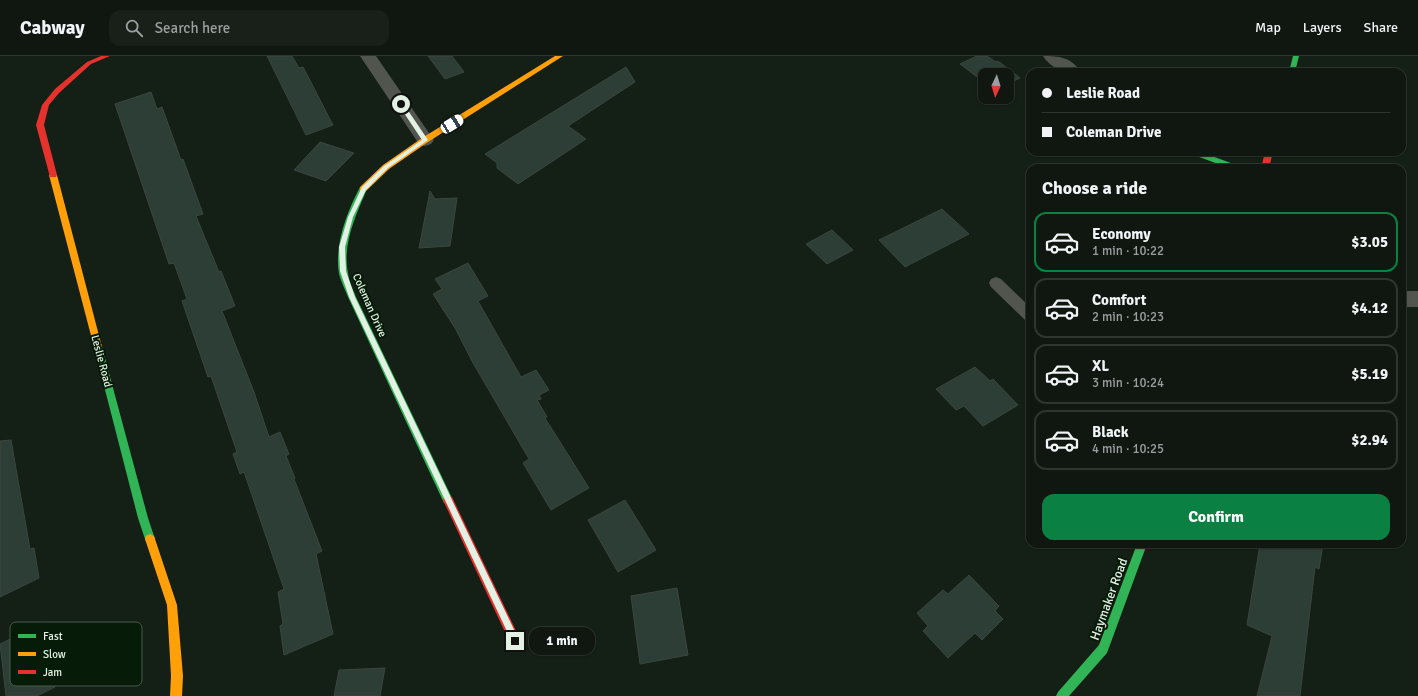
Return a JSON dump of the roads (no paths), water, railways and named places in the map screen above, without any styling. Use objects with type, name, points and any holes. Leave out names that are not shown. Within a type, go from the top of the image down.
[{"type":"street","name":"Leslie Road","points":[[107,56],[89,63],[57,90],[46,105],[40,125],[143,518],[172,605],[178,676],[176,696]]},
{"type":"street","points":[[368,56],[425,140]]},
{"type":"street","name":"Coleman Drive","points":[[515,641],[352,297],[343,271],[342,247],[350,217],[364,188],[386,167],[425,140],[560,56]]},
{"type":"street","points":[[1051,56],[1068,68]]},
{"type":"street","points":[[1293,68],[1296,56]]},
{"type":"street","points":[[1204,156],[1226,164]]},
{"type":"street","points":[[1406,299],[1418,300]]},
{"type":"street","name":"Haymaker Road","points":[[1062,696],[1104,649],[1141,548]]},
{"type":"lane","points":[[996,283],[1026,312]]}]
